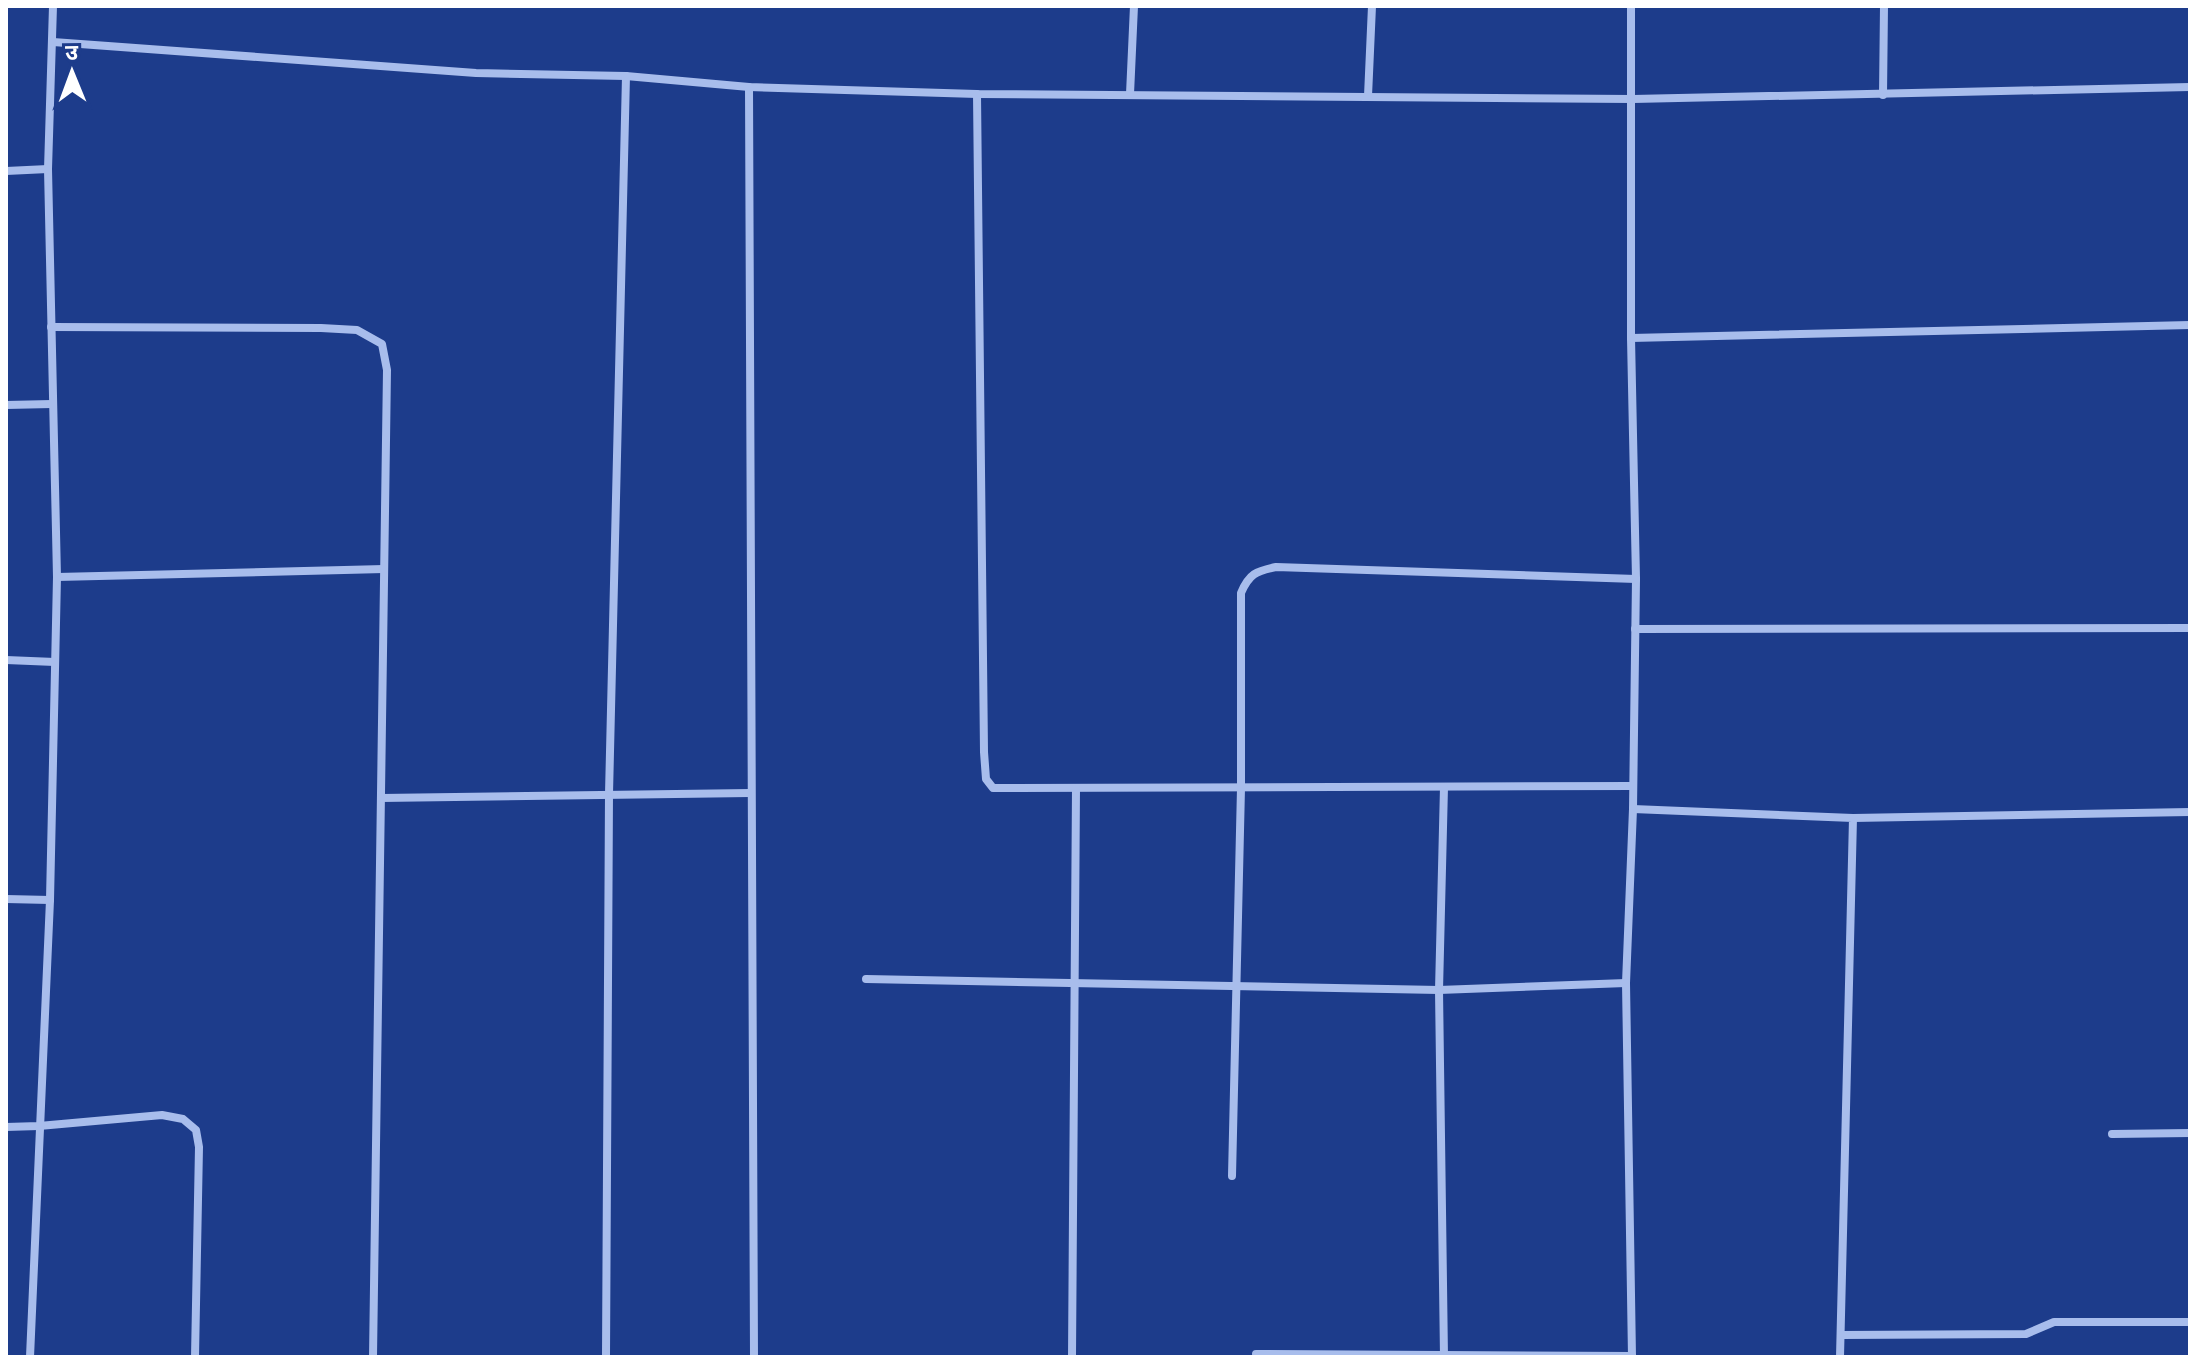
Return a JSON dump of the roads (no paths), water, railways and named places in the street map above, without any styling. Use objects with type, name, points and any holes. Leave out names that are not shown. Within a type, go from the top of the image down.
[{"type":"street","points":[[30,1357],[50,900],[57,577],[48,169],[53,6]]},
{"type":"street","points":[[1130,94],[1134,6]]},
{"type":"street","points":[[1368,96],[1372,6]]},
{"type":"street","points":[[1256,1354],[1632,1356],[1626,983],[1633,809],[1636,579],[1631,338],[1631,6]]},
{"type":"street","points":[[1883,95],[1884,6]]},
{"type":"street","points":[[53,42],[476,73],[626,76],[749,87],[977,94],[1633,99],[2190,87]]},
{"type":"street","points":[[606,1357],[609,794],[626,76]]},
{"type":"street","points":[[749,87],[754,1357]]},
{"type":"street","points":[[977,94],[986,779],[993,788],[1633,786]]},
{"type":"street","points":[[6,171],[48,169]]},
{"type":"street","points":[[1631,338],[2190,325]]},
{"type":"street","points":[[51,327],[357,330],[382,344],[387,370],[373,1357]]},
{"type":"street","points":[[6,405],[52,404]]},
{"type":"street","points":[[1232,1176],[1241,788],[1241,593],[1247,578],[1256,571],[1276,567],[1636,579]]},
{"type":"street","points":[[57,577],[384,569]]},
{"type":"street","points":[[1635,629],[2190,628]]},
{"type":"street","points":[[6,660],[55,662]]},
{"type":"street","points":[[1444,787],[1439,990],[1444,1356]]},
{"type":"street","points":[[1072,1357],[1076,788]]},
{"type":"street","points":[[381,798],[750,793]]},
{"type":"street","points":[[1633,809],[1853,818],[2190,812]]},
{"type":"street","points":[[1840,1357],[1853,818]]},
{"type":"street","points":[[6,899],[50,900]]},
{"type":"street","points":[[866,979],[1439,990],[1626,983]]},
{"type":"street","points":[[6,1127],[162,1115],[183,1119],[196,1130],[199,1147],[195,1357]]},
{"type":"street","points":[[2112,1134],[2190,1133]]},
{"type":"street","points":[[1841,1335],[2026,1334],[2054,1322],[2190,1322]]}]
